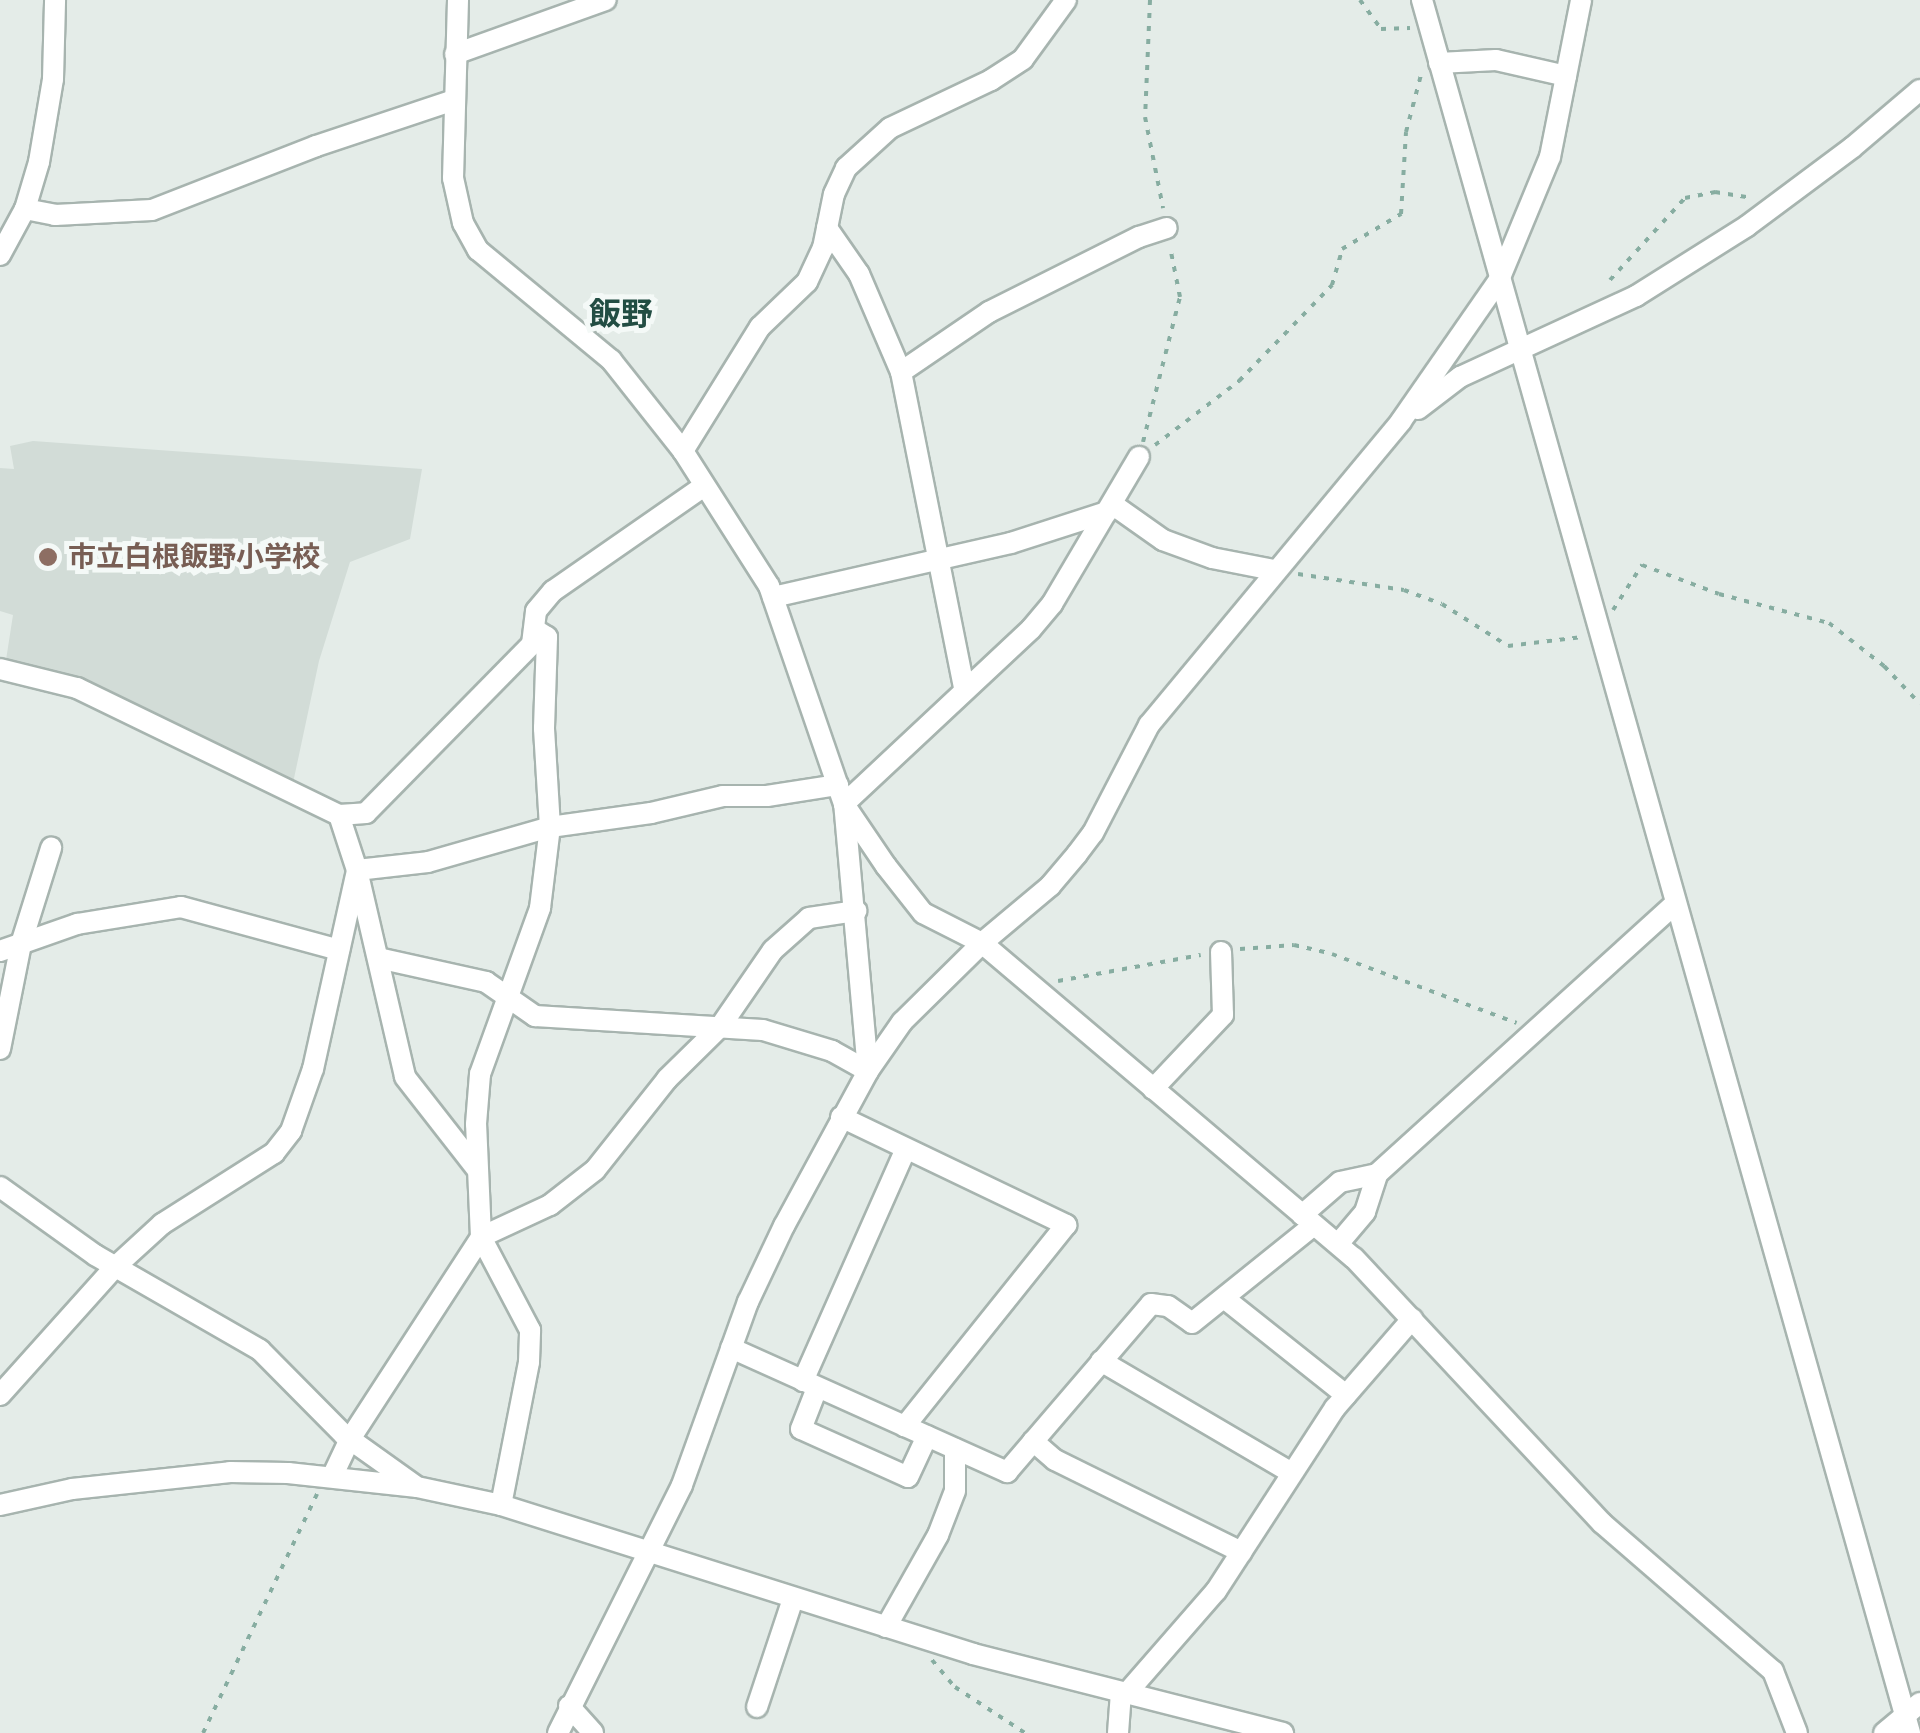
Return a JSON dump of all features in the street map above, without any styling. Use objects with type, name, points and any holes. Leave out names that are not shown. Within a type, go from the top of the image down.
[{"type":"street","points":[[0,255],[25,208],[39,162],[54,79],[55,0]]},
{"type":"street","points":[[458,0],[454,100],[456,201],[478,250],[611,360],[683,451],[772,597],[841,795],[856,912],[860,1010],[868,1071]]},
{"type":"street","points":[[456,54],[606,0]]},
{"type":"street","points":[[683,451],[760,327],[806,282],[846,168],[890,128],[991,80],[1023,59],[1066,0]]},
{"type":"street","points":[[1422,0],[1597,635],[1911,1717],[1884,1733]]},
{"type":"street","points":[[558,1733],[682,1486],[731,1348],[784,1226],[868,1071],[902,1022],[982,943],[1050,886],[1078,854],[1094,833],[1118,779],[1149,725],[1273,570],[1401,422],[1499,280],[1550,157],[1582,0]]},
{"type":"street","points":[[1439,63],[1496,60],[1566,76]]},
{"type":"street","points":[[1401,422],[1460,377],[1636,296],[1771,208],[1920,90]]},
{"type":"street","points":[[25,208],[55,215],[152,210],[316,146],[454,100]]},
{"type":"street","points":[[828,228],[859,274],[901,372],[965,692]]},
{"type":"street","points":[[901,372],[989,312],[1139,237],[1166,228]]},
{"type":"street","points":[[358,870],[428,862],[550,827],[652,813],[723,796],[841,795],[965,692],[1052,604],[1139,457]]},
{"type":"street","points":[[0,669],[77,688],[339,815],[366,813],[532,644],[536,611],[554,591],[704,486]]},
{"type":"street","points":[[772,597],[1011,544],[1109,508]]},
{"type":"street","points":[[1109,508],[1163,540],[1212,558],[1273,570]]},
{"type":"street","points":[[501,1505],[530,1362],[530,1330],[481,1237],[476,1168],[480,1074],[540,908],[550,827],[544,728],[547,637],[536,630]]},
{"type":"street","points":[[841,795],[923,913],[982,943],[1338,1244],[1602,1523],[1773,1670],[1797,1733]]},
{"type":"street","points":[[339,815],[358,870],[405,1076],[476,1168]]},
{"type":"street","points":[[0,1049],[22,944],[50,848]]},
{"type":"street","points":[[0,1396],[115,1267],[162,1224],[274,1153],[291,1131],[314,1069],[358,870]]},
{"type":"street","points":[[731,1348],[1007,1472],[1151,1304],[1168,1306],[1192,1323],[1308,1220],[1340,1182],[1377,1174],[1675,904]]},
{"type":"street","points":[[0,951],[77,924],[181,908],[340,950]]},
{"type":"street","points":[[328,1477],[481,1237],[550,1205],[595,1170],[667,1079],[720,1027],[773,950],[809,918],[856,912]]},
{"type":"street","points":[[1154,1089],[1223,1016],[1221,952]]},
{"type":"street","points":[[378,958],[486,982],[536,1016],[762,1030],[832,1051],[868,1071]]},
{"type":"street","points":[[841,1117],[1066,1225],[905,1426]]},
{"type":"street","points":[[906,1149],[810,1384],[801,1429],[908,1477],[927,1436]]},
{"type":"street","points":[[1338,1244],[1365,1212],[1377,1174]]},
{"type":"street","points":[[0,1187],[115,1267],[260,1350],[350,1439],[417,1487]]},
{"type":"street","points":[[1224,1298],[1346,1395]]},
{"type":"street","points":[[1118,1733],[1124,1693],[1216,1592],[1346,1395],[1412,1319]]},
{"type":"street","points":[[1102,1361],[1292,1474]]},
{"type":"street","points":[[1033,1441],[1055,1460],[1241,1552]]},
{"type":"street","points":[[886,1627],[938,1535],[955,1491],[955,1449]]},
{"type":"street","points":[[0,1505],[72,1488],[230,1472],[417,1487],[501,1505],[646,1554],[926,1639],[1283,1733]]},
{"type":"street","points":[[757,1707],[793,1598]]},
{"type":"street","points":[[569,1706],[593,1733]]},
{"type":"path","points":[[1139,457],[1180,297],[1146,117],[1150,0]]},
{"type":"path","points":[[1139,457],[1239,381],[1332,285],[1342,249],[1401,214],[1406,132],[1430,32],[1382,29],[1360,0]]},
{"type":"path","points":[[1610,280],[1685,198],[1715,192],[1748,195],[1771,208]]},
{"type":"path","points":[[1273,570],[1404,590],[1442,604],[1508,646],[1597,635],[1642,565],[1720,594],[1829,624],[1884,666],[1920,704]]},
{"type":"path","points":[[1034,987],[1106,969],[1294,945],[1536,1030]]},
{"type":"path","points":[[202,1733],[328,1477]]},
{"type":"path","points":[[926,1639],[934,1668],[1025,1733]]},
{"type":"shaded area","points":[[33,441],[422,469],[410,539],[350,562],[319,661],[293,783],[80,684],[6,660],[13,615],[0,611],[0,468],[14,469],[10,446]]},
{"type":"place","name":"市立白根飯野小学校","points":[[48,557]]},
{"type":"district","name":"飯野","points":[[621,315]]}]
